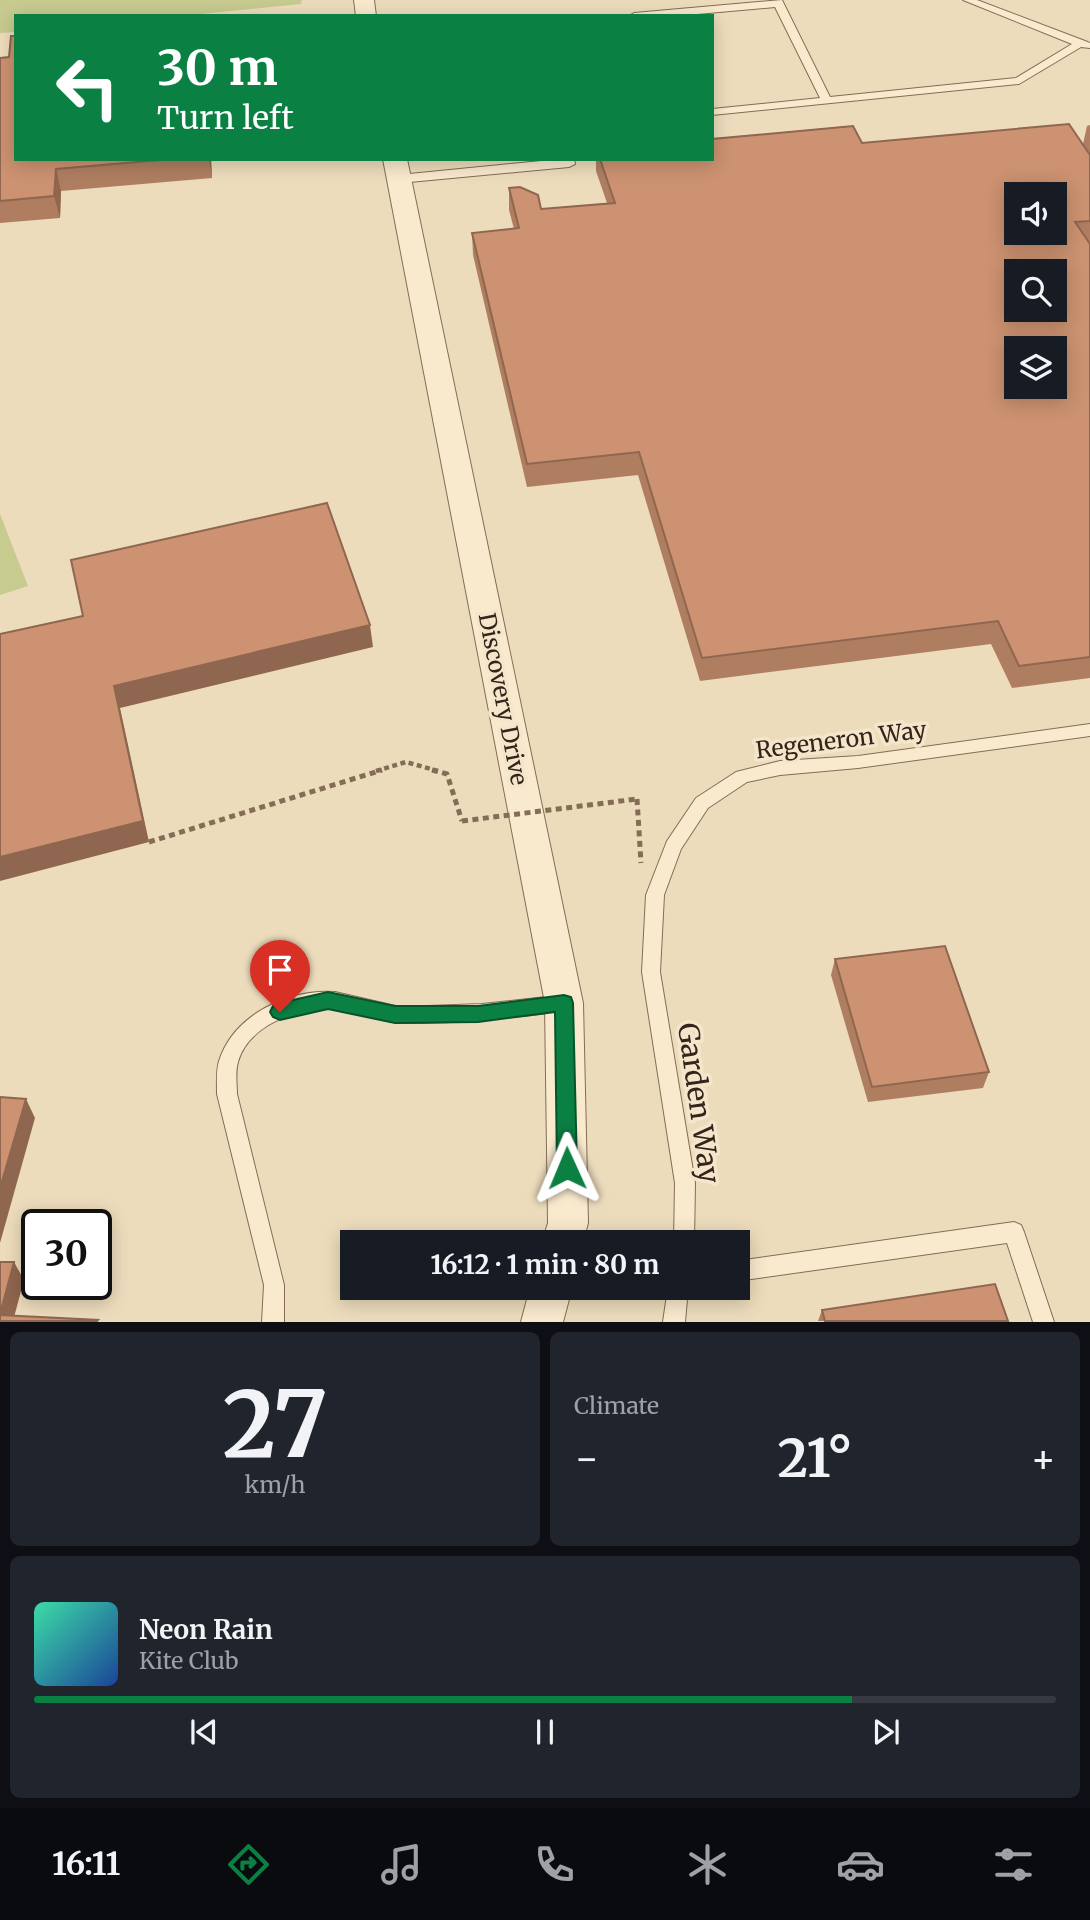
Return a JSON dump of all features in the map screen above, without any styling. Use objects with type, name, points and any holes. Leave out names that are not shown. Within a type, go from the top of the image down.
[{"type":"street","name":"Discovery Drive","points":[[397,169],[564,1003],[566,1230]]},
{"type":"street","points":[[542,1321],[548,1300]]},
{"type":"lane","points":[[968,0],[1086,45]]},
{"type":"lane","points":[[655,14],[778,2],[827,100]]},
{"type":"lane","points":[[714,111],[1019,81],[1086,45]]},
{"type":"lane","points":[[397,169],[569,164],[568,161]]},
{"type":"lane","name":"Regeneron Way","points":[[651,972],[655,895],[673,846],[702,803],[742,777],[780,768],[858,762],[1090,730]]},
{"type":"lane","name":"Garden Way","points":[[651,972],[685,1182],[684,1230]]},
{"type":"lane","points":[[273,1321],[274,1285],[227,1094],[228,1061],[243,1037],[265,1017],[294,1006],[328,1000],[395,1015],[478,1014],[564,1003]]},
{"type":"lane","points":[[750,1269],[1014,1232],[1044,1321]]},
{"type":"lane","points":[[674,1321],[677,1300]]},
{"type":"path","points":[[149,842],[406,762],[447,774],[462,821],[637,799],[638,861],[660,881]]},
{"type":"green space","points":[[0,0],[302,0],[301,4],[201,14],[14,14],[14,32],[0,33]]},
{"type":"green space","points":[[0,514],[28,586],[0,595]]},
{"type":"building","points":[[11,36],[14,36],[14,161],[149,161],[56,169],[54,196],[0,201],[0,58],[9,57]]},
{"type":"building","points":[[1069,124],[1090,155],[1090,221],[1075,222],[1090,244],[1090,657],[1019,666],[998,621],[702,658],[639,452],[527,464],[472,233],[519,228],[509,188],[520,187],[538,195],[541,209],[615,203],[601,161],[714,161],[714,139],[853,126],[862,143]]},
{"type":"building","points":[[327,503],[370,625],[114,686],[143,821],[0,857],[0,634],[83,616],[71,560]]},
{"type":"building","points":[[945,946],[989,1072],[872,1087],[835,959]]},
{"type":"building","points":[[0,1097],[26,1099],[0,1188]]},
{"type":"building","points":[[0,1262],[14,1262],[0,1314]]},
{"type":"building","points":[[995,1284],[1008,1321],[825,1321],[822,1310]]},
{"type":"building","points":[[0,1315],[98,1320],[0,1321]]},
{"type":"route","points":[[280,1012],[294,1006],[328,1000],[395,1015],[478,1014],[564,1003],[567,1168]]}]
